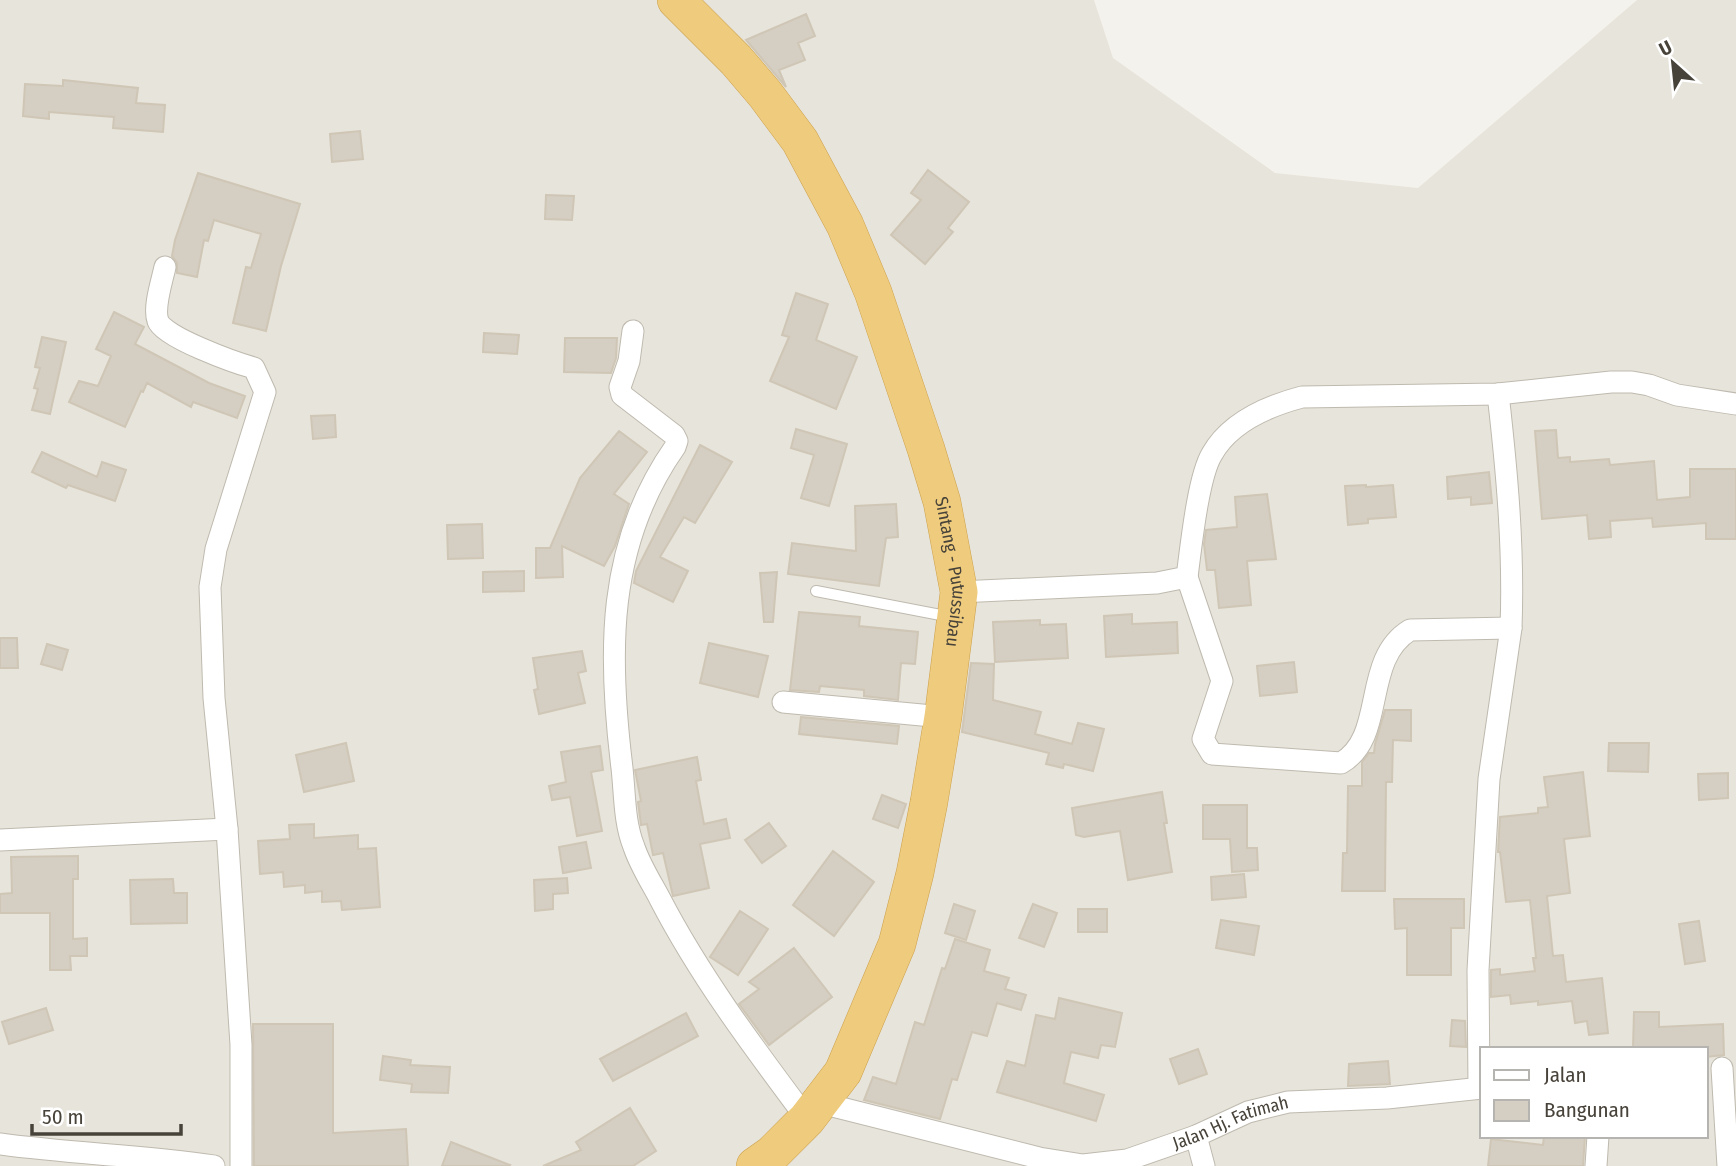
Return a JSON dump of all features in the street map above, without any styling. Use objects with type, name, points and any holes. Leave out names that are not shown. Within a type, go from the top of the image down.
[{"type":"highway","name":"Sintang - Putussibau","points":[[676,0],[736,60],[765,94],[800,142],[845,225],[873,292],[942,502],[958,605],[943,717],[915,873],[897,944],[847,1062],[814,1111],[770,1162]]},
{"type":"street","points":[[165,267],[158,295],[158,321],[165,331],[228,360],[254,368],[265,392],[216,549],[210,587],[213,686],[228,829],[241,1045],[241,1166]]},
{"type":"street","points":[[634,331],[629,360],[620,387],[622,395],[674,435],[677,441],[634,526],[613,631],[616,721],[626,813],[633,846],[689,953],[814,1111]]},
{"type":"street","points":[[1511,628],[1410,630],[1398,637],[1382,664],[1363,739],[1352,757],[1341,764],[1212,754],[1203,739],[1222,681],[1187,577],[1205,471],[1212,453],[1245,421],[1273,405],[1302,397],[1498,394],[1632,382],[1677,395],[1736,404]]},
{"type":"street","points":[[1480,1049],[1478,970],[1489,779],[1511,628],[1510,507],[1498,394]]},
{"type":"street","points":[[958,605],[1157,583],[1187,577]]},
{"type":"street","points":[[783,702],[943,717]]},
{"type":"street","points":[[0,840],[228,829]]},
{"type":"street","points":[[1722,1068],[1728,1166]]},
{"type":"street","name":"Jalan Hj. Fatimah","points":[[814,1111],[1083,1165],[1128,1160],[1196,1136],[1248,1112],[1288,1102],[1387,1098],[1480,1088]]},
{"type":"street","points":[[1196,1136],[1204,1166]]},
{"type":"street","points":[[1595,1166],[1598,1138]]},
{"type":"street","points":[[0,1144],[214,1166]]},
{"type":"lane","points":[[816,591],[958,605]]},
{"type":"shaded area","points":[[0,0],[1094,0],[1113,58],[1275,173],[1418,188],[1637,0],[1736,0],[1736,1166],[0,1166]]},
{"type":"building","points":[[806,14],[815,36],[798,43],[805,60],[779,70],[786,87],[746,40]]},
{"type":"building","points":[[63,80],[138,88],[136,103],[165,105],[163,132],[113,128],[114,117],[49,112],[49,119],[23,116],[25,84],[63,86]]},
{"type":"building","points":[[360,131],[363,159],[332,162],[330,134]]},
{"type":"building","points":[[928,170],[969,202],[948,228],[953,232],[925,264],[891,235],[921,200],[911,193]]},
{"type":"building","points":[[198,173],[300,204],[281,266],[266,331],[233,323],[246,267],[251,268],[261,234],[214,220],[208,241],[204,240],[197,277],[177,273],[177,263],[172,256],[175,240]]},
{"type":"building","points":[[546,195],[574,196],[572,220],[545,219]]},
{"type":"building","points":[[796,293],[828,304],[816,340],[857,357],[836,409],[770,381],[789,337],[782,335]]},
{"type":"building","points":[[114,312],[144,327],[135,344],[209,383],[245,396],[237,418],[193,402],[191,407],[147,383],[125,427],[69,402],[79,381],[98,386],[111,356],[96,349]]},
{"type":"building","points":[[484,333],[519,335],[517,354],[483,352]]},
{"type":"building","points":[[42,337],[66,342],[50,414],[32,410],[38,389],[34,388],[40,368],[35,367]]},
{"type":"building","points":[[565,338],[617,338],[616,358],[611,373],[564,372]]},
{"type":"building","points":[[335,415],[336,437],[313,439],[311,416]]},
{"type":"building","points":[[796,429],[847,444],[829,506],[801,498],[814,455],[791,448]]},
{"type":"building","points":[[1556,430],[1558,458],[1570,457],[1570,462],[1609,459],[1610,465],[1654,461],[1657,500],[1690,497],[1690,469],[1736,469],[1736,539],[1706,539],[1706,523],[1653,527],[1652,518],[1610,521],[1611,537],[1589,539],[1587,515],[1542,519],[1535,431]]},
{"type":"building","points":[[619,431],[647,452],[614,494],[629,504],[615,546],[604,566],[562,546],[563,577],[536,578],[536,548],[550,548],[580,478]]},
{"type":"building","points":[[700,445],[732,462],[695,523],[684,517],[660,557],[688,571],[673,602],[634,583],[636,571]]},
{"type":"building","points":[[42,452],[97,477],[102,462],[126,470],[115,501],[68,485],[66,488],[32,472]]},
{"type":"building","points":[[1489,472],[1492,503],[1471,505],[1471,497],[1448,499],[1447,477]]},
{"type":"building","points":[[1393,485],[1396,517],[1368,519],[1368,523],[1348,525],[1345,486]]},
{"type":"building","points":[[1267,494],[1276,559],[1247,561],[1251,605],[1219,608],[1215,570],[1207,570],[1204,544],[1206,530],[1237,527],[1235,497]]},
{"type":"building","points":[[896,504],[898,537],[886,538],[879,586],[788,574],[792,543],[856,551],[855,506]]},
{"type":"building","points":[[482,524],[483,558],[448,559],[447,525]]},
{"type":"building","points":[[524,571],[524,591],[483,592],[483,572]]},
{"type":"building","points":[[777,572],[773,622],[764,622],[760,573]]},
{"type":"building","points":[[799,612],[860,617],[859,626],[918,632],[915,664],[901,663],[898,700],[864,696],[864,690],[820,686],[819,692],[790,690]]},
{"type":"building","points":[[1132,614],[1132,624],[1177,622],[1178,653],[1106,657],[1104,616]]},
{"type":"building","points":[[1040,620],[1040,625],[1066,624],[1068,658],[995,662],[993,622]]},
{"type":"building","points":[[0,638],[17,638],[18,668],[0,668]]},
{"type":"building","points":[[709,643],[768,656],[758,697],[700,683]]},
{"type":"building","points":[[47,644],[68,650],[62,670],[41,664]]},
{"type":"building","points":[[582,651],[586,671],[578,673],[585,703],[539,714],[534,690],[538,689],[533,658]]},
{"type":"building","points":[[1294,662],[1297,692],[1260,696],[1257,666]]},
{"type":"building","points":[[971,663],[994,664],[993,700],[1041,712],[1035,734],[1072,744],[1078,723],[1104,729],[1093,771],[1064,764],[1063,768],[1046,764],[1049,753],[962,732]]},
{"type":"building","points":[[1385,710],[1411,710],[1411,741],[1393,740],[1392,782],[1386,782],[1385,891],[1342,891],[1343,853],[1347,853],[1348,786],[1362,786],[1362,762],[1369,753],[1374,753]]},
{"type":"building","points":[[801,717],[899,726],[897,744],[799,734]]},
{"type":"building","points":[[346,743],[354,781],[304,792],[296,755]]},
{"type":"building","points":[[1609,743],[1649,743],[1648,772],[1608,771]]},
{"type":"building","points":[[600,746],[603,770],[591,772],[602,831],[577,836],[570,797],[552,800],[549,786],[566,782],[561,752]]},
{"type":"building","points":[[697,757],[701,780],[696,781],[704,824],[726,819],[730,838],[700,844],[709,888],[673,896],[663,853],[653,855],[647,824],[641,825],[638,802],[641,801],[635,770]]},
{"type":"building","points":[[1583,772],[1590,836],[1564,839],[1570,893],[1547,896],[1553,956],[1563,955],[1566,982],[1602,978],[1608,1033],[1589,1035],[1587,1021],[1575,1023],[1572,1001],[1538,1005],[1538,1001],[1511,1004],[1510,995],[1491,997],[1491,970],[1500,969],[1500,975],[1535,971],[1533,958],[1536,958],[1530,900],[1506,902],[1498,852],[1500,817],[1538,813],[1538,808],[1548,807],[1544,777]]},
{"type":"building","points":[[1728,773],[1728,798],[1699,800],[1698,774]]},
{"type":"building","points":[[1162,792],[1172,872],[1128,880],[1120,831],[1084,837],[1076,835],[1072,808]]},
{"type":"building","points":[[882,795],[906,804],[898,828],[873,819]]},
{"type":"building","points":[[1203,805],[1247,805],[1247,848],[1257,848],[1258,870],[1232,872],[1230,839],[1203,839]]},
{"type":"building","points":[[769,823],[786,846],[762,863],[745,840]]},
{"type":"building","points":[[314,824],[314,838],[358,835],[358,849],[376,848],[380,907],[342,910],[341,901],[322,902],[322,891],[305,893],[305,885],[284,887],[283,872],[260,874],[258,841],[290,839],[289,825]]},
{"type":"building","points":[[586,842],[591,868],[563,873],[559,847]]},
{"type":"building","points":[[833,851],[874,882],[834,936],[793,905]]},
{"type":"building","points":[[78,856],[78,879],[73,879],[73,939],[87,938],[87,956],[70,956],[71,970],[50,970],[50,913],[0,913],[0,894],[12,893],[11,857]]},
{"type":"building","points":[[1244,874],[1246,897],[1212,900],[1211,877]]},
{"type":"building","points":[[567,878],[568,893],[553,894],[553,909],[535,911],[534,880]]},
{"type":"building","points":[[173,879],[174,893],[187,893],[187,923],[131,924],[130,880]]},
{"type":"building","points":[[1394,899],[1464,899],[1464,928],[1451,928],[1451,975],[1407,975],[1407,928],[1395,929]]},
{"type":"building","points":[[954,904],[975,911],[966,940],[945,933]]},
{"type":"building","points":[[1033,904],[1057,913],[1044,947],[1019,938]]},
{"type":"building","points":[[1078,909],[1107,909],[1107,932],[1078,932]]},
{"type":"building","points":[[740,911],[768,929],[738,975],[710,957]]},
{"type":"building","points":[[1221,920],[1259,926],[1254,955],[1216,948]]},
{"type":"building","points":[[1699,921],[1705,961],[1685,964],[1679,924]]},
{"type":"building","points":[[955,939],[990,950],[984,971],[1009,978],[1005,989],[1026,995],[1021,1010],[997,1003],[987,1036],[972,1032],[957,1080],[952,1079],[940,1119],[864,1100],[873,1077],[896,1084],[915,1022],[924,1025],[942,968],[945,969]]},
{"type":"building","points":[[794,948],[832,997],[769,1045],[739,1004],[759,989],[749,982]]},
{"type":"building","points":[[1059,998],[1122,1013],[1115,1047],[1101,1045],[1098,1058],[1071,1052],[1064,1083],[1104,1095],[1096,1121],[997,1092],[1007,1061],[1025,1066],[1036,1015],[1055,1019]]},
{"type":"building","points":[[46,1008],[53,1030],[9,1044],[2,1022]]},
{"type":"building","points":[[1634,1012],[1659,1012],[1659,1027],[1723,1024],[1724,1055],[1708,1057],[1708,1047],[1633,1047]]},
{"type":"building","points":[[686,1013],[698,1036],[613,1081],[600,1059]]},
{"type":"building","points":[[1452,1020],[1465,1021],[1466,1047],[1450,1046]]},
{"type":"building","points":[[253,1024],[333,1024],[333,1133],[406,1129],[408,1166],[254,1166]]},
{"type":"building","points":[[1198,1049],[1207,1074],[1179,1084],[1170,1059]]},
{"type":"building","points":[[383,1056],[411,1060],[410,1065],[450,1067],[448,1093],[411,1092],[412,1084],[380,1080]]},
{"type":"building","points":[[1388,1061],[1390,1084],[1348,1086],[1349,1064]]},
{"type":"building","points":[[630,1108],[656,1151],[633,1166],[543,1166],[581,1150],[576,1142]]},
{"type":"building","points":[[1544,1138],[1585,1138],[1583,1166],[1488,1166],[1491,1139],[1543,1145]]},
{"type":"building","points":[[451,1142],[510,1165],[442,1166]]}]
